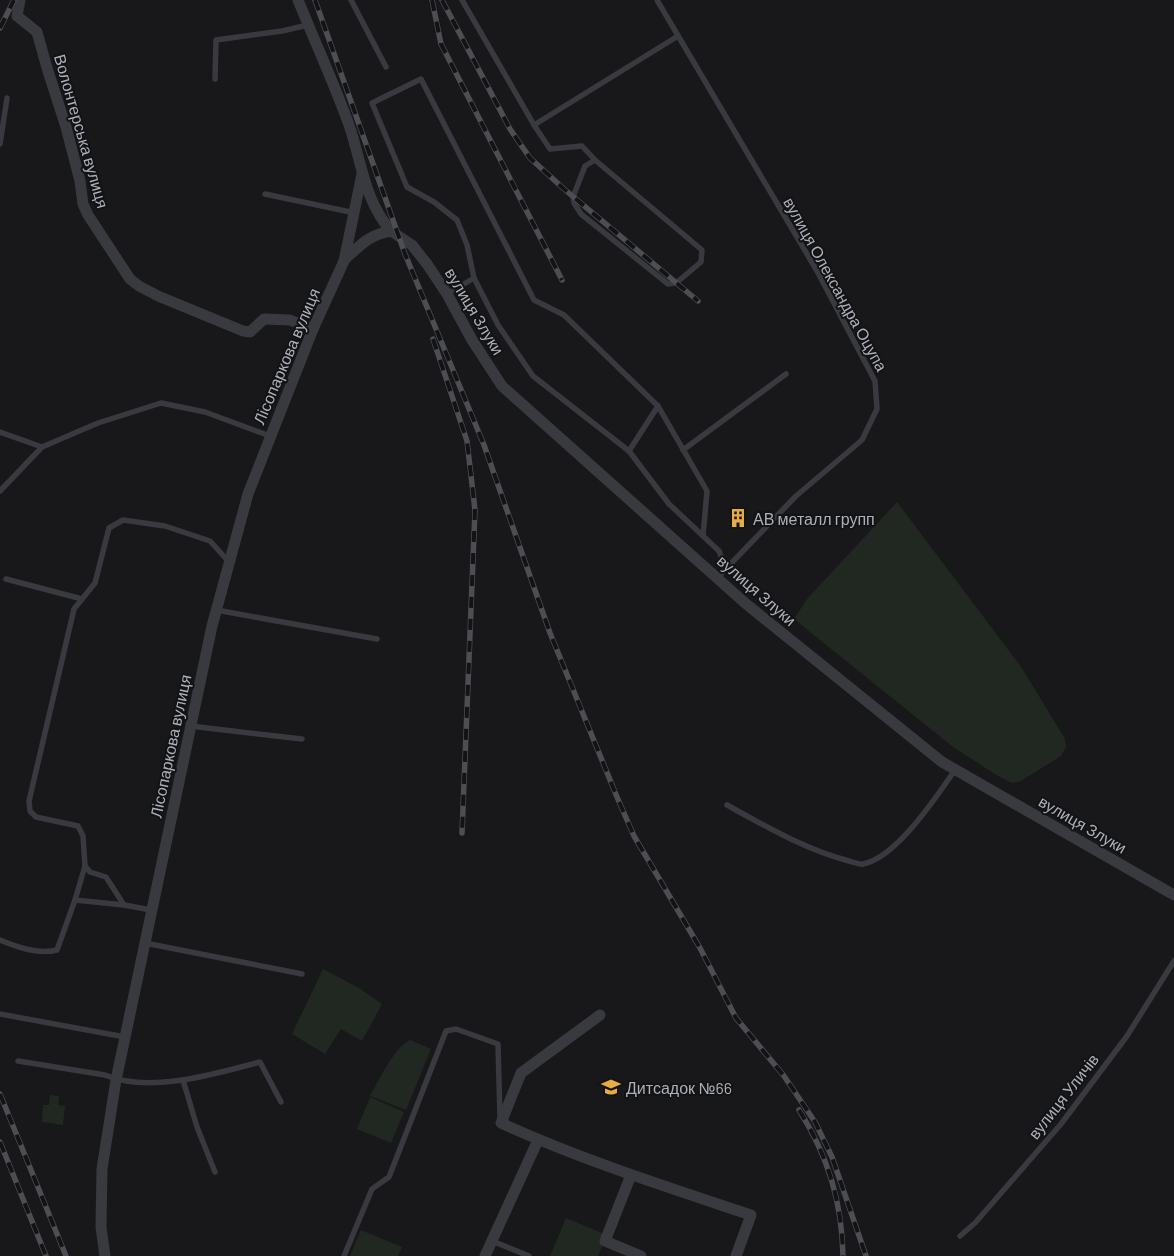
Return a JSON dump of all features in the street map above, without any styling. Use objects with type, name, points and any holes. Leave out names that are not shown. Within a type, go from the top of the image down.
[{"type":"street","name":"Волонтерська вулиця","points":[[20,0],[17,16],[37,32],[46,68],[66,127],[80,181],[83,204],[88,215],[130,280],[158,296],[243,331],[250,332],[264,319],[290,320],[313,329]]},
{"type":"street","points":[[298,0],[357,147],[362,174],[355,213]]},
{"type":"street","name":"вулиця Злуки","points":[[362,174],[373,206],[381,219],[391,231],[412,245],[447,294],[472,340],[502,386],[744,604],[942,762],[1174,895]]},
{"type":"street","name":"Лісопаркова вулиця","points":[[105,1256],[101,1227],[102,1169],[116,1080],[216,610],[248,494],[313,329],[344,261],[355,213]]},
{"type":"street","name":"Лісопаркова вулиця","points":[[344,261],[365,241],[376,234],[391,231]]},
{"type":"street","points":[[600,1015],[521,1073],[501,1123],[538,1140],[631,1175],[751,1215],[736,1256]]},
{"type":"street","points":[[485,1256],[538,1140]]},
{"type":"street","points":[[631,1175],[605,1241],[641,1256]]},
{"type":"lane","points":[[351,0],[386,67]]},
{"type":"lane","points":[[462,0],[534,125],[550,149],[582,146],[595,160],[702,250],[701,262],[676,283],[668,284],[581,214],[574,203],[573,197],[586,166],[595,160]]},
{"type":"lane","name":"вулиця Олександра Оцупа","points":[[657,0],[817,271],[874,381],[877,409],[862,440],[796,496],[717,578]]},
{"type":"lane","points":[[215,79],[216,40],[308,25]]},
{"type":"lane","points":[[534,125],[678,36]]},
{"type":"lane","points":[[703,536],[707,491],[658,406],[564,315],[534,300],[421,79],[372,103],[407,187],[434,202],[457,220],[467,245],[474,278],[498,325],[532,376],[629,451],[669,504],[703,536],[719,551],[726,568]]},
{"type":"lane","points":[[0,144],[7,98]]},
{"type":"lane","points":[[265,194],[355,213]]},
{"type":"lane","points":[[447,294],[474,278]]},
{"type":"lane","points":[[683,450],[786,374]]},
{"type":"lane","points":[[0,491],[42,448],[98,423],[161,403],[205,412],[270,436]]},
{"type":"lane","points":[[629,451],[658,406]]},
{"type":"lane","points":[[0,432],[42,448]]},
{"type":"lane","points":[[0,940],[37,951],[48,952],[57,950],[75,900],[84,866],[83,836],[78,826],[36,817],[30,812],[29,801],[74,609],[95,583],[109,528],[123,520],[165,526],[210,541],[229,562]]},
{"type":"lane","points":[[6,579],[82,599]]},
{"type":"lane","points":[[216,610],[377,639]]},
{"type":"lane","points":[[190,726],[302,739]]},
{"type":"lane","points":[[727,805],[834,857],[862,864],[890,852],[926,812],[956,770]]},
{"type":"lane","points":[[84,866],[90,872],[106,877],[124,905]]},
{"type":"lane","points":[[75,900],[152,910]]},
{"type":"lane","points":[[144,942],[302,974]]},
{"type":"lane","name":"вулиця Уличів","points":[[960,1236],[974,1223],[1061,1124],[1127,1036],[1174,961]]},
{"type":"lane","points":[[0,1014],[125,1037]]},
{"type":"lane","points":[[344,1256],[372,1189],[389,1177],[446,1031],[456,1029],[498,1044],[498,1092],[501,1123]]},
{"type":"lane","points":[[18,1061],[105,1075],[116,1080],[138,1083],[199,1078],[260,1062],[281,1102]]},
{"type":"lane","points":[[183,1080],[197,1127],[215,1172]]},
{"type":"lane","points":[[492,1240],[529,1256]]},
{"type":"shaded area","points":[[897,502],[1022,668],[1065,739],[1066,747],[1061,756],[1021,781],[1012,783],[998,776],[953,747],[794,619],[807,599]]},
{"type":"shaded area","points":[[323,969],[359,988],[382,1004],[362,1041],[341,1029],[325,1054],[292,1034]]},
{"type":"shaded area","points":[[410,1040],[431,1049],[406,1110],[370,1096],[398,1050]]},
{"type":"shaded area","points":[[50,1095],[59,1096],[58,1105],[65,1106],[63,1125],[42,1122],[43,1105],[49,1105]]},
{"type":"shaded area","points":[[370,1097],[404,1112],[391,1143],[357,1129]]},
{"type":"shaded area","points":[[566,1218],[607,1235],[598,1256],[550,1256]]},
{"type":"shaded area","points":[[361,1230],[402,1247],[398,1256],[350,1256]]},
{"type":"railway","points":[[0,28],[14,0]]},
{"type":"railway","points":[[315,0],[405,254],[484,445],[550,633],[634,836],[700,948],[736,1018],[784,1076],[815,1122],[832,1157],[866,1256]]},
{"type":"railway","points":[[432,0],[441,44],[562,280]]},
{"type":"railway","points":[[442,0],[510,129],[530,158],[564,189],[698,301]]},
{"type":"railway","points":[[433,339],[467,441],[475,510],[462,833]]},
{"type":"railway","points":[[0,1094],[66,1256]]},
{"type":"railway","points":[[799,1110],[818,1145],[831,1180],[840,1217],[843,1256]]},
{"type":"railway","points":[[0,1142],[46,1256]]},
{"type":"place","name":"АВ металл групп","points":[[738,518]]},
{"type":"place","name":"Дитсадок №66","points":[[611,1087]]}]
